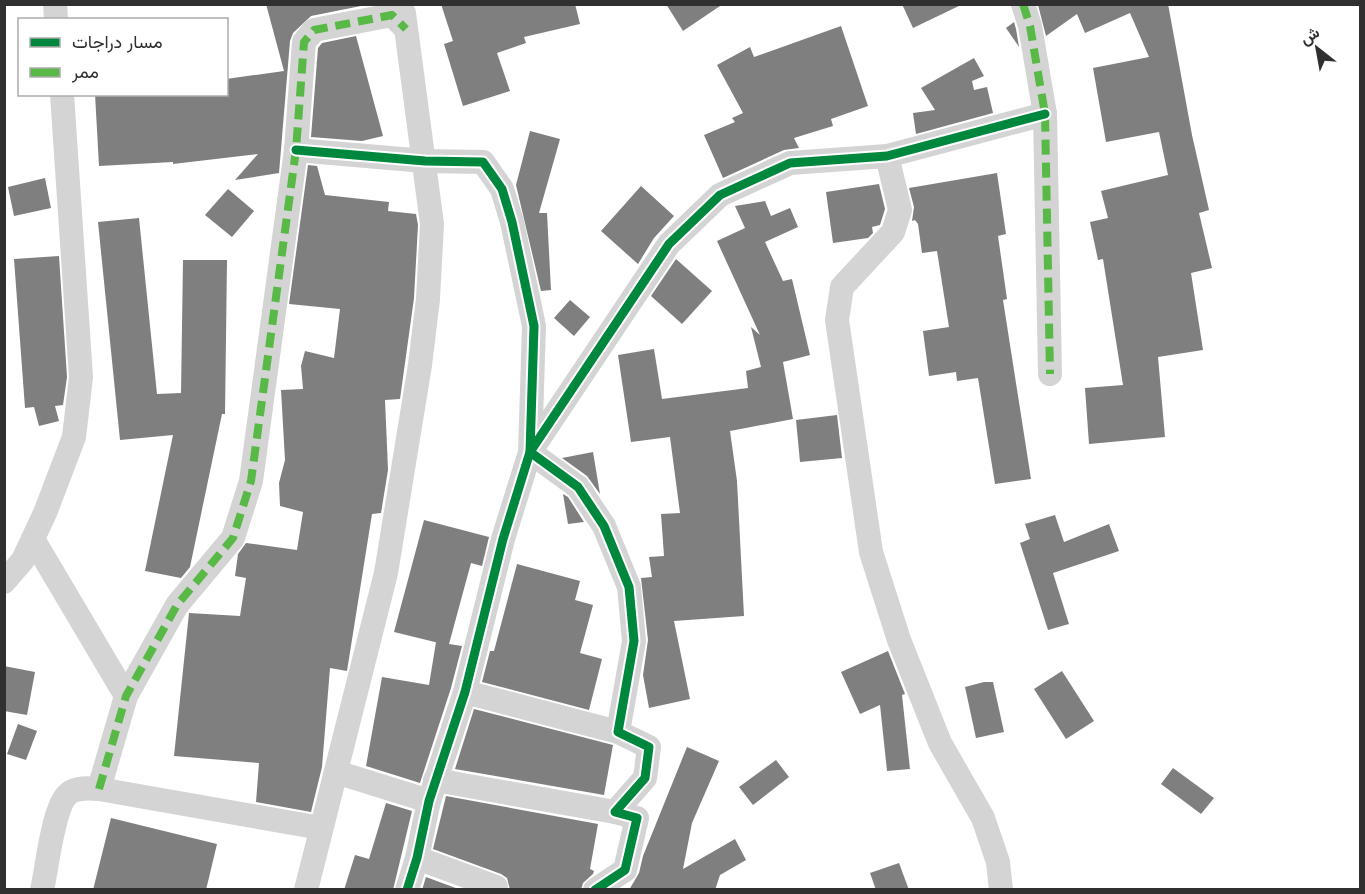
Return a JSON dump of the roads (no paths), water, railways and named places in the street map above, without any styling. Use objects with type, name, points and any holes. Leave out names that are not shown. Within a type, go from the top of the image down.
[{"type":"street","points":[[306,890],[386,573],[420,365],[428,299],[432,224],[403,4]]},
{"type":"street","points":[[1023,4],[1030,26],[1045,114],[1050,374]]},
{"type":"street","points":[[99,789],[126,696],[177,605],[233,538],[251,481],[296,150],[301,59],[308,34],[331,25],[392,15],[406,29]]},
{"type":"street","points":[[4,582],[16,570],[33,539],[74,437],[81,377],[62,96]]},
{"type":"street","points":[[530,452],[669,244],[720,195],[790,163],[887,156],[1045,114]]},
{"type":"street","points":[[296,150],[425,161],[483,162],[502,189],[512,222],[534,326],[530,452],[503,539],[465,692],[432,790],[417,858],[407,890]]},
{"type":"street","points":[[887,156],[900,210],[893,232],[842,287],[837,320],[869,540],[899,640],[940,743],[983,818],[998,862],[1000,890]]},
{"type":"street","points":[[530,452],[578,487],[604,526],[629,587],[634,640],[618,732]]},
{"type":"street","points":[[33,539],[126,696]]},
{"type":"street","points":[[465,692],[618,732],[649,747],[645,778],[615,812]]},
{"type":"street","points":[[336,772],[432,790],[615,812],[637,819],[625,870],[595,890]]},
{"type":"street","points":[[42,890],[59,810],[66,795],[76,790],[99,789],[321,828]]},
{"type":"street","points":[[417,858],[500,889]]}]
